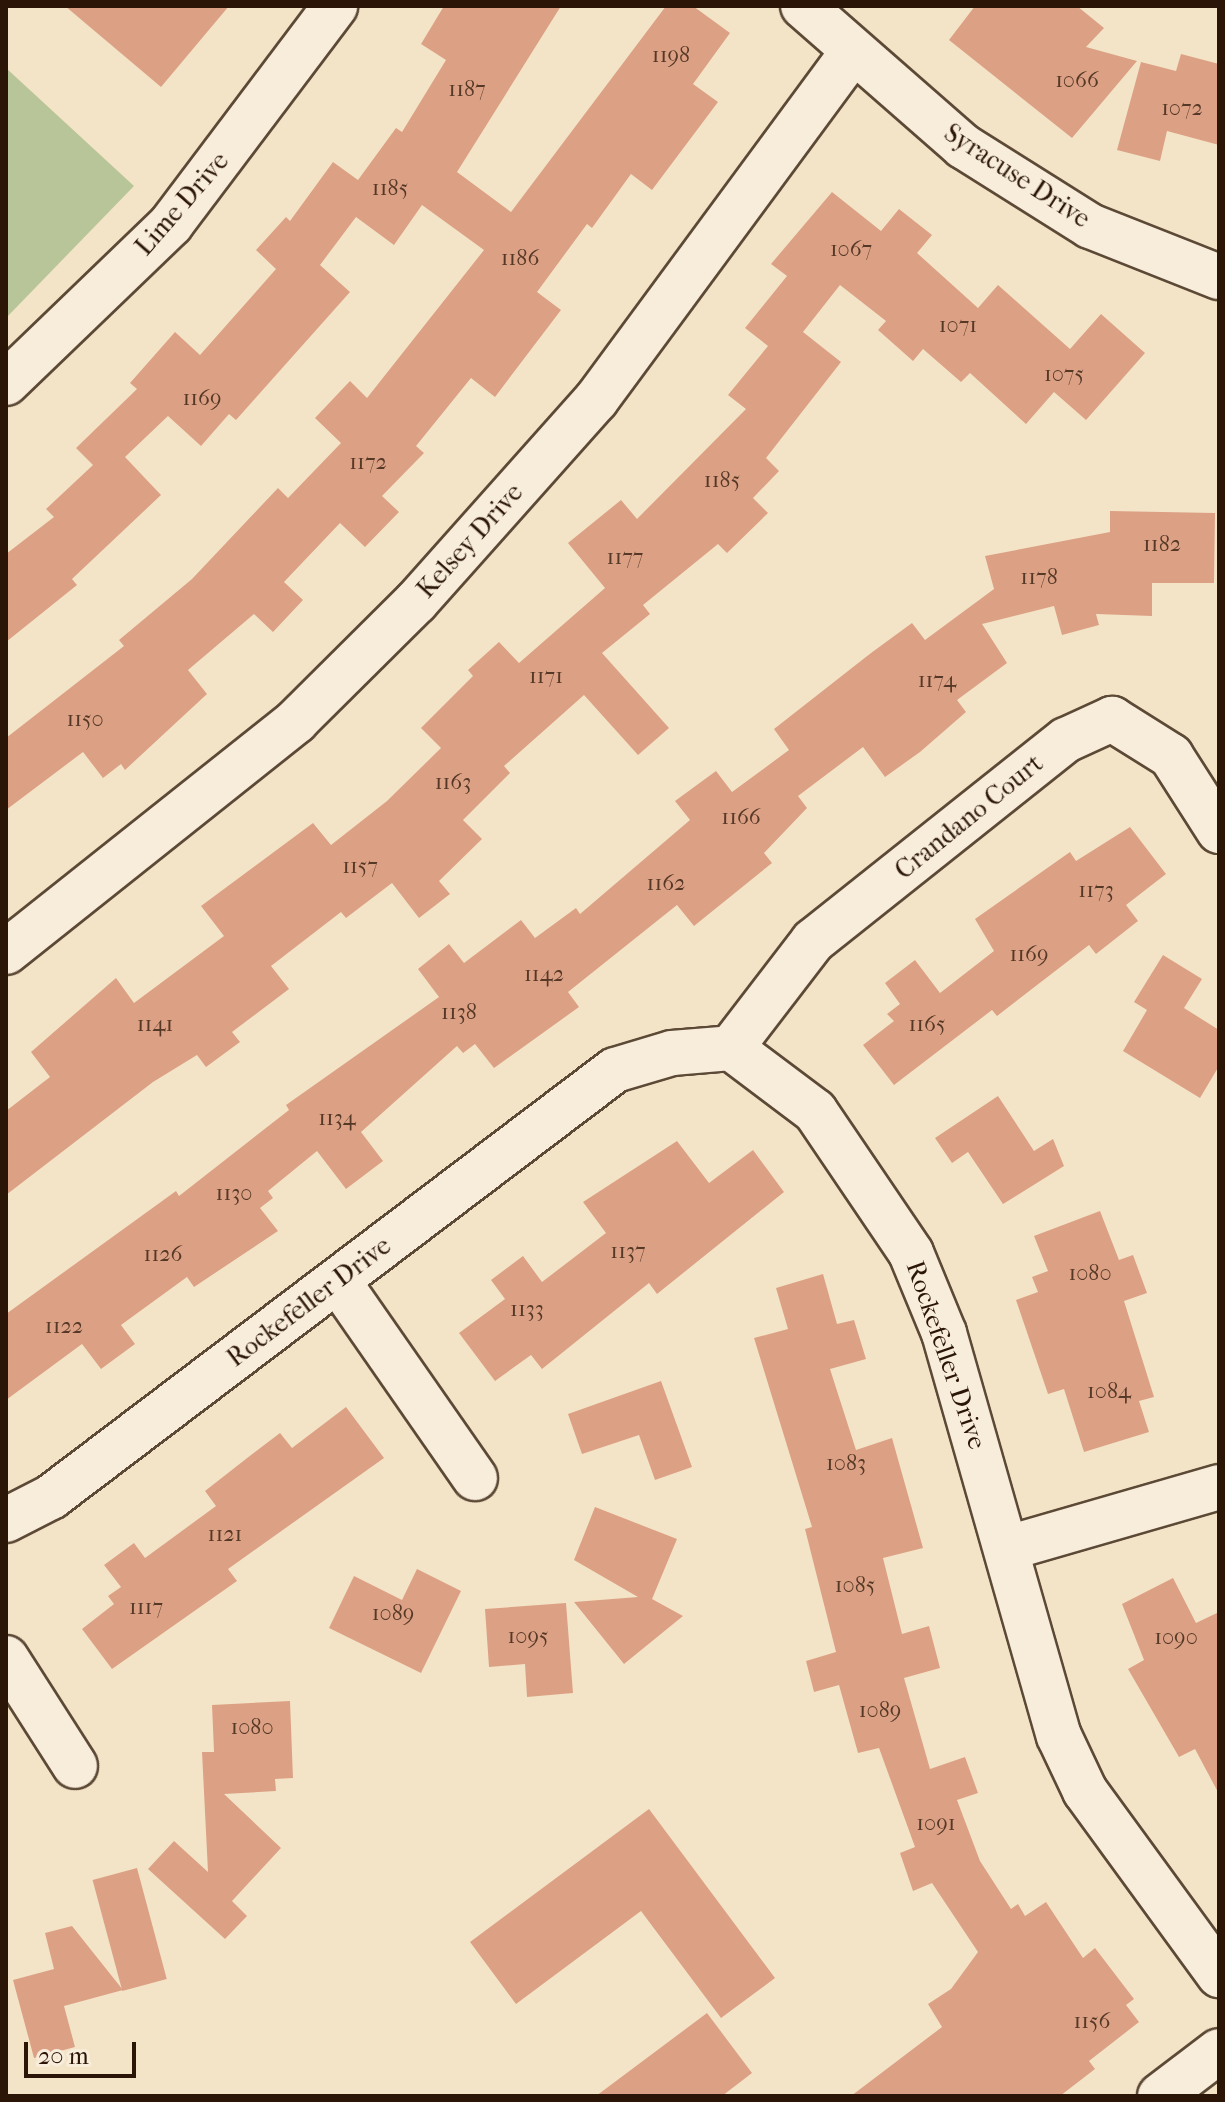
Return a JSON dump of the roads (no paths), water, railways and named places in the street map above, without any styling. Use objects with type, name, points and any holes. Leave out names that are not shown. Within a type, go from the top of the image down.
[{"type":"street","name":"Lime Drive","points":[[6,383],[171,224],[335,6]]},
{"type":"street","name":"Syracuse Drive","points":[[803,6],[852,53],[963,146],[1090,226],[1219,277]]},
{"type":"street","name":"Kelsey Drive","points":[[6,952],[272,742],[416,602],[596,400],[852,53]]},
{"type":"street","name":"Crandano Court","points":[[731,1048],[813,941],[1066,740],[1112,719],[1171,756],[1219,831]]},
{"type":"street","name":"Rockefeller Drive","points":[[6,1520],[51,1497],[615,1070],[672,1053],[731,1048],[815,1111],[911,1253],[944,1333],[1008,1548],[1059,1736],[1085,1791],[1219,1975]]},
{"type":"street","points":[[338,1281],[475,1478]]},
{"type":"street","points":[[1008,1548],[1219,1487]]},
{"type":"street","points":[[6,1658],[75,1766]]},
{"type":"street","points":[[1160,2096],[1219,2051]]}]
